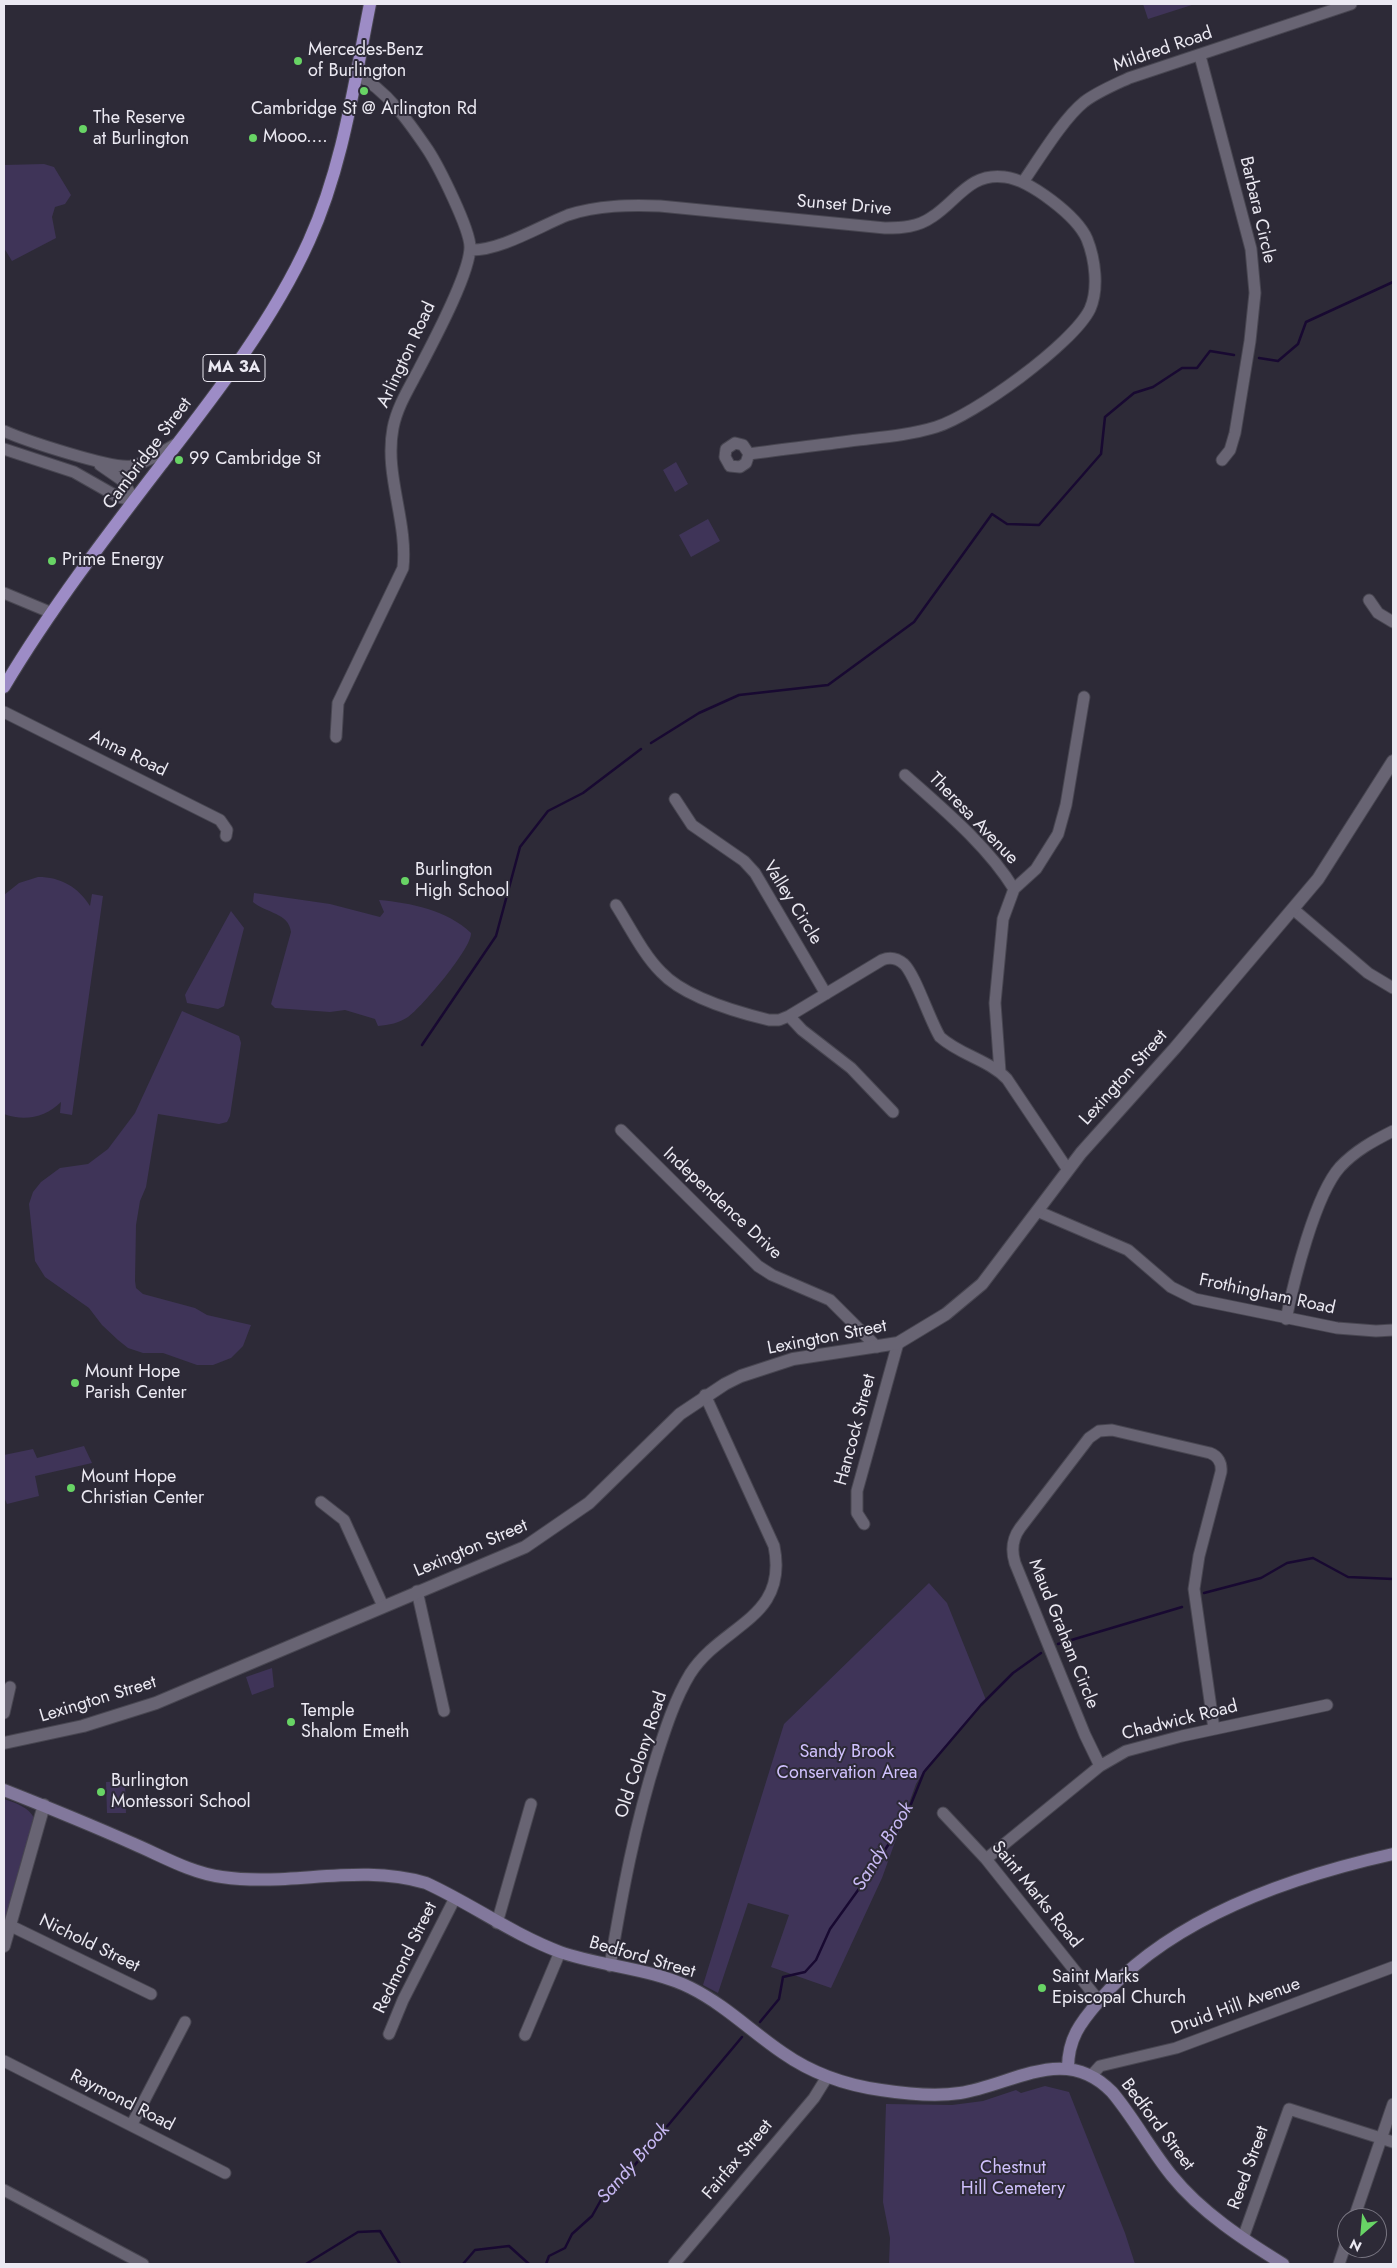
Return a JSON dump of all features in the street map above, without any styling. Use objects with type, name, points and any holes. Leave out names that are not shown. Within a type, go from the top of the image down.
[{"type":"main road","name":"Cambridge Street","points":[[4,687],[52,614],[134,500],[226,379],[302,256],[334,175],[370,4]]},
{"type":"main road","name":"Bedford Street","points":[[4,1790],[179,1864],[219,1877],[242,1880],[328,1874],[406,1877],[426,1883],[537,1943],[560,1952],[669,1980],[689,1987],[726,2009],[782,2052],[827,2077],[866,2088],[914,2094],[944,2094],[982,2088],[1036,2071],[1068,2068],[1091,2076],[1112,2092],[1160,2161],[1189,2195],[1243,2238],[1283,2264]]},
{"type":"main road","points":[[1068,2068],[1072,2040],[1099,2001],[1121,1977],[1146,1956],[1239,1903],[1318,1873],[1393,1854]]},
{"type":"street","name":"Mildred Road","points":[[1023,182],[1084,102],[1129,78],[1200,56],[1312,15],[1351,4]]},
{"type":"street","name":"Barbara Circle","points":[[1200,56],[1251,249],[1255,273],[1254,308],[1237,425],[1230,450],[1222,460]]},
{"type":"street","points":[[356,74],[376,86],[430,154],[451,193],[469,240],[470,250]]},
{"type":"street","name":"Sunset Drive","points":[[470,250],[492,246],[575,213],[628,206],[660,206],[901,228],[931,218],[964,188],[979,180],[998,176],[1023,182],[1052,202],[1073,220],[1085,235],[1090,248],[1094,277],[1093,300],[1086,316],[1067,339],[977,407],[938,427],[903,435],[749,454]]},
{"type":"street","name":"Arlington Road","points":[[336,737],[338,703],[403,568],[403,544],[392,465],[394,424],[399,407],[440,327],[465,268],[470,250]]},
{"type":"street","points":[[4,430],[27,440],[112,465],[127,466],[148,461],[179,442]]},
{"type":"street","points":[[4,449],[74,472],[118,497],[134,500]]},
{"type":"street","points":[[76,454],[96,463],[123,481],[134,500]]},
{"type":"street","points":[[4,593],[52,614]]},
{"type":"street","points":[[1369,600],[1378,613],[1393,622]]},
{"type":"street","points":[[1000,1072],[996,1003],[1000,940],[1006,906],[1014,889],[1036,868],[1058,834],[1066,805],[1084,697]]},
{"type":"street","name":"Anna Road","points":[[4,712],[220,820],[227,830],[226,836]]},
{"type":"street","name":"Lexington Street","points":[[4,1743],[83,1726],[141,1708],[525,1547],[560,1525],[589,1503],[667,1426],[705,1396],[741,1376],[779,1363],[898,1343],[931,1324],[974,1292],[992,1273],[1068,1170],[1293,909],[1318,878],[1393,761]]},
{"type":"street","name":"Theresa Avenue","points":[[905,775],[984,850],[1003,872],[1014,889]]},
{"type":"street","name":"Valley Circle","points":[[675,799],[692,824],[744,861],[755,873],[826,994]]},
{"type":"street","points":[[616,906],[656,967],[678,986],[704,998],[762,1018],[774,1020],[789,1016],[882,960],[891,958],[899,960],[909,971],[940,1038],[949,1045],[1000,1072],[1007,1079],[1068,1170]]},
{"type":"street","points":[[1293,909],[1368,973],[1393,988]]},
{"type":"street","points":[[789,1016],[802,1030],[851,1068],[893,1112]]},
{"type":"street","name":"Independence Drive","points":[[621,1130],[758,1266],[772,1275],[830,1300],[877,1347]]},
{"type":"street","points":[[1286,1319],[1293,1283],[1320,1202],[1338,1168],[1354,1153],[1393,1131]]},
{"type":"street","name":"Frothingham Road","points":[[1038,1211],[1128,1250],[1171,1287],[1189,1296],[1286,1319],[1356,1330],[1393,1330]]},
{"type":"street","name":"Hancock Street","points":[[864,1524],[857,1512],[857,1491],[898,1343]]},
{"type":"street","name":"Old Colony Road","points":[[610,1966],[630,1848],[644,1794],[671,1712],[683,1686],[696,1665],[757,1612],[770,1598],[776,1584],[777,1571],[774,1546],[705,1396]]},
{"type":"street","name":"Maud Graham Circle","points":[[1100,1766],[1085,1735],[1015,1563],[1012,1551],[1014,1539],[1020,1528],[1088,1439],[1099,1431],[1112,1430],[1210,1453],[1221,1463],[1221,1472],[1199,1556],[1195,1583],[1196,1609],[1214,1730]]},
{"type":"street","points":[[321,1502],[344,1520],[383,1606]]},
{"type":"street","points":[[417,1591],[444,1711]]},
{"type":"street","points":[[4,1714],[10,1687]]},
{"type":"street","name":"Chadwick Road","points":[[986,1859],[1100,1766],[1126,1751],[1327,1705]]},
{"type":"street","points":[[497,1923],[502,1914],[531,1804]]},
{"type":"street","points":[[4,1946],[44,1806]]},
{"type":"street","name":"Saint Marks Road","points":[[943,1813],[986,1859],[1099,2001]]},
{"type":"street","name":"Redmond Street","points":[[389,2034],[455,1898]]},
{"type":"street","name":"Nichold Street","points":[[11,1926],[151,1994]]},
{"type":"street","points":[[525,2035],[560,1952]]},
{"type":"street","name":"Druid Hill Avenue","points":[[1091,2076],[1100,2066],[1176,2048],[1393,1967]]},
{"type":"street","points":[[132,2124],[185,2022]]},
{"type":"street","name":"Raymond Road","points":[[4,2061],[132,2124],[225,2173]]},
{"type":"street","name":"Fairfax Street","points":[[674,2264],[814,2098],[827,2077]]},
{"type":"street","points":[[1358,2208],[1393,2104]]},
{"type":"street","name":"Reed Street","points":[[1243,2238],[1289,2109],[1382,2138]]},
{"type":"street","points":[[1382,2138],[1393,2142]]},
{"type":"street","points":[[4,2190],[143,2264]]},
{"type":"green space","points":[[1143,4],[1195,4],[1148,19]]},
{"type":"green space","points":[[44,164],[54,167],[71,195],[65,204],[55,207],[52,217],[56,238],[12,261],[4,248],[4,165]]},
{"type":"green space","points":[[676,462],[688,484],[675,492],[663,470]]},
{"type":"green space","points":[[708,519],[720,541],[691,557],[679,535]]},
{"type":"green space","points":[[38,877],[46,877],[68,884],[80,893],[90,906],[92,894],[103,896],[72,1115],[60,1113],[61,1102],[49,1111],[35,1117],[20,1118],[4,1114],[4,895],[19,883]]},
{"type":"green space","points":[[254,893],[330,904],[380,917],[384,912],[379,900],[404,903],[440,913],[471,933],[464,951],[434,990],[415,1011],[397,1022],[378,1026],[375,1019],[345,1010],[330,1012],[275,1008],[271,1004],[291,932],[282,917],[253,902]]},
{"type":"green space","points":[[231,911],[244,928],[224,1006],[218,1009],[187,1003],[185,995]]},
{"type":"green space","points":[[182,1011],[239,1036],[241,1043],[230,1116],[227,1122],[219,1124],[158,1114],[146,1187],[140,1201],[136,1225],[135,1281],[136,1288],[143,1294],[195,1308],[207,1315],[251,1325],[243,1346],[231,1358],[213,1365],[197,1365],[163,1353],[143,1353],[128,1348],[102,1325],[89,1308],[45,1277],[35,1261],[29,1204],[33,1192],[41,1182],[60,1168],[88,1164],[108,1149],[135,1113]]},
{"type":"green space","points":[[84,1446],[92,1463],[35,1476],[39,1496],[7,1504],[4,1497],[4,1455],[33,1449],[37,1458]]},
{"type":"green space","name":"Sandy Brook Conservation Area","points":[[929,1583],[947,1603],[986,1700],[925,1769],[916,1784],[882,1878],[831,1988],[771,1967],[789,1915],[748,1903],[718,1993],[703,1985],[784,1724]]},
{"type":"green space","points":[[272,1668],[274,1687],[252,1695],[246,1677]]},
{"type":"green space","points":[[125,1781],[126,1813],[107,1813],[106,1782]]},
{"type":"green space","points":[[4,1799],[25,1808],[34,1818],[4,1928]]},
{"type":"green space","name":"Chestnut Hill Cemetery","points":[[1045,2086],[1069,2092],[1125,2233],[1135,2264],[889,2264],[890,2238],[883,2202],[886,2104],[952,2105],[983,2101],[1016,2090],[1021,2093]]},
{"type":"waterway","points":[[1259,358],[1278,361],[1298,344],[1306,322],[1393,282]]},
{"type":"waterway","points":[[651,743],[699,713],[739,695],[828,685],[914,622],[992,514],[1007,524],[1039,525],[1101,454],[1105,417],[1134,393],[1153,387],[1182,368],[1197,368],[1210,351],[1234,355]]},
{"type":"waterway","points":[[422,1045],[496,936],[520,847],[548,811],[583,793],[641,749]]},
{"type":"waterway","name":"Sandy Brook","points":[[1204,1593],[1261,1578],[1287,1563],[1313,1558],[1348,1577],[1393,1579]]},
{"type":"waterway","name":"Sandy Brook","points":[[1058,1644],[1182,1607]]},
{"type":"waterway","name":"Sandy Brook","points":[[760,2022],[779,1999],[783,1977],[805,1972],[816,1960],[830,1929],[874,1868],[907,1814],[924,1772],[981,1705],[1013,1673],[1041,1653]]},
{"type":"waterway","name":"Sandy Brook","points":[[546,2264],[549,2256],[565,2248],[572,2234],[592,2216],[601,2200],[618,2185],[742,2037]]},
{"type":"waterway","points":[[306,2264],[358,2232],[380,2231],[400,2264]]},
{"type":"waterway","points":[[463,2264],[475,2250],[509,2246],[529,2264]]},
{"type":"place","name":"Mercedes-Benz of Burlington","points":[[298,61]]},
{"type":"place","name":"Cambridge St @ Arlington Rd","points":[[364,91]]},
{"type":"place","name":"The Reserve at Burlington","points":[[83,129]]},
{"type":"place","name":"Mooo....","points":[[253,138]]},
{"type":"place","name":"99 Cambridge St","points":[[179,460]]},
{"type":"place","name":"Prime Energy","points":[[52,561]]},
{"type":"place","name":"Burlington High School","points":[[405,881]]},
{"type":"place","name":"Mount Hope Parish Center","points":[[75,1383]]},
{"type":"place","name":"Mount Hope Christian Center","points":[[71,1488]]},
{"type":"place","name":"Temple Shalom Emeth","points":[[291,1722]]},
{"type":"place","name":"Burlington Montessori School","points":[[101,1792]]},
{"type":"place","name":"Saint Marks Episcopal Church","points":[[1042,1988]]}]
